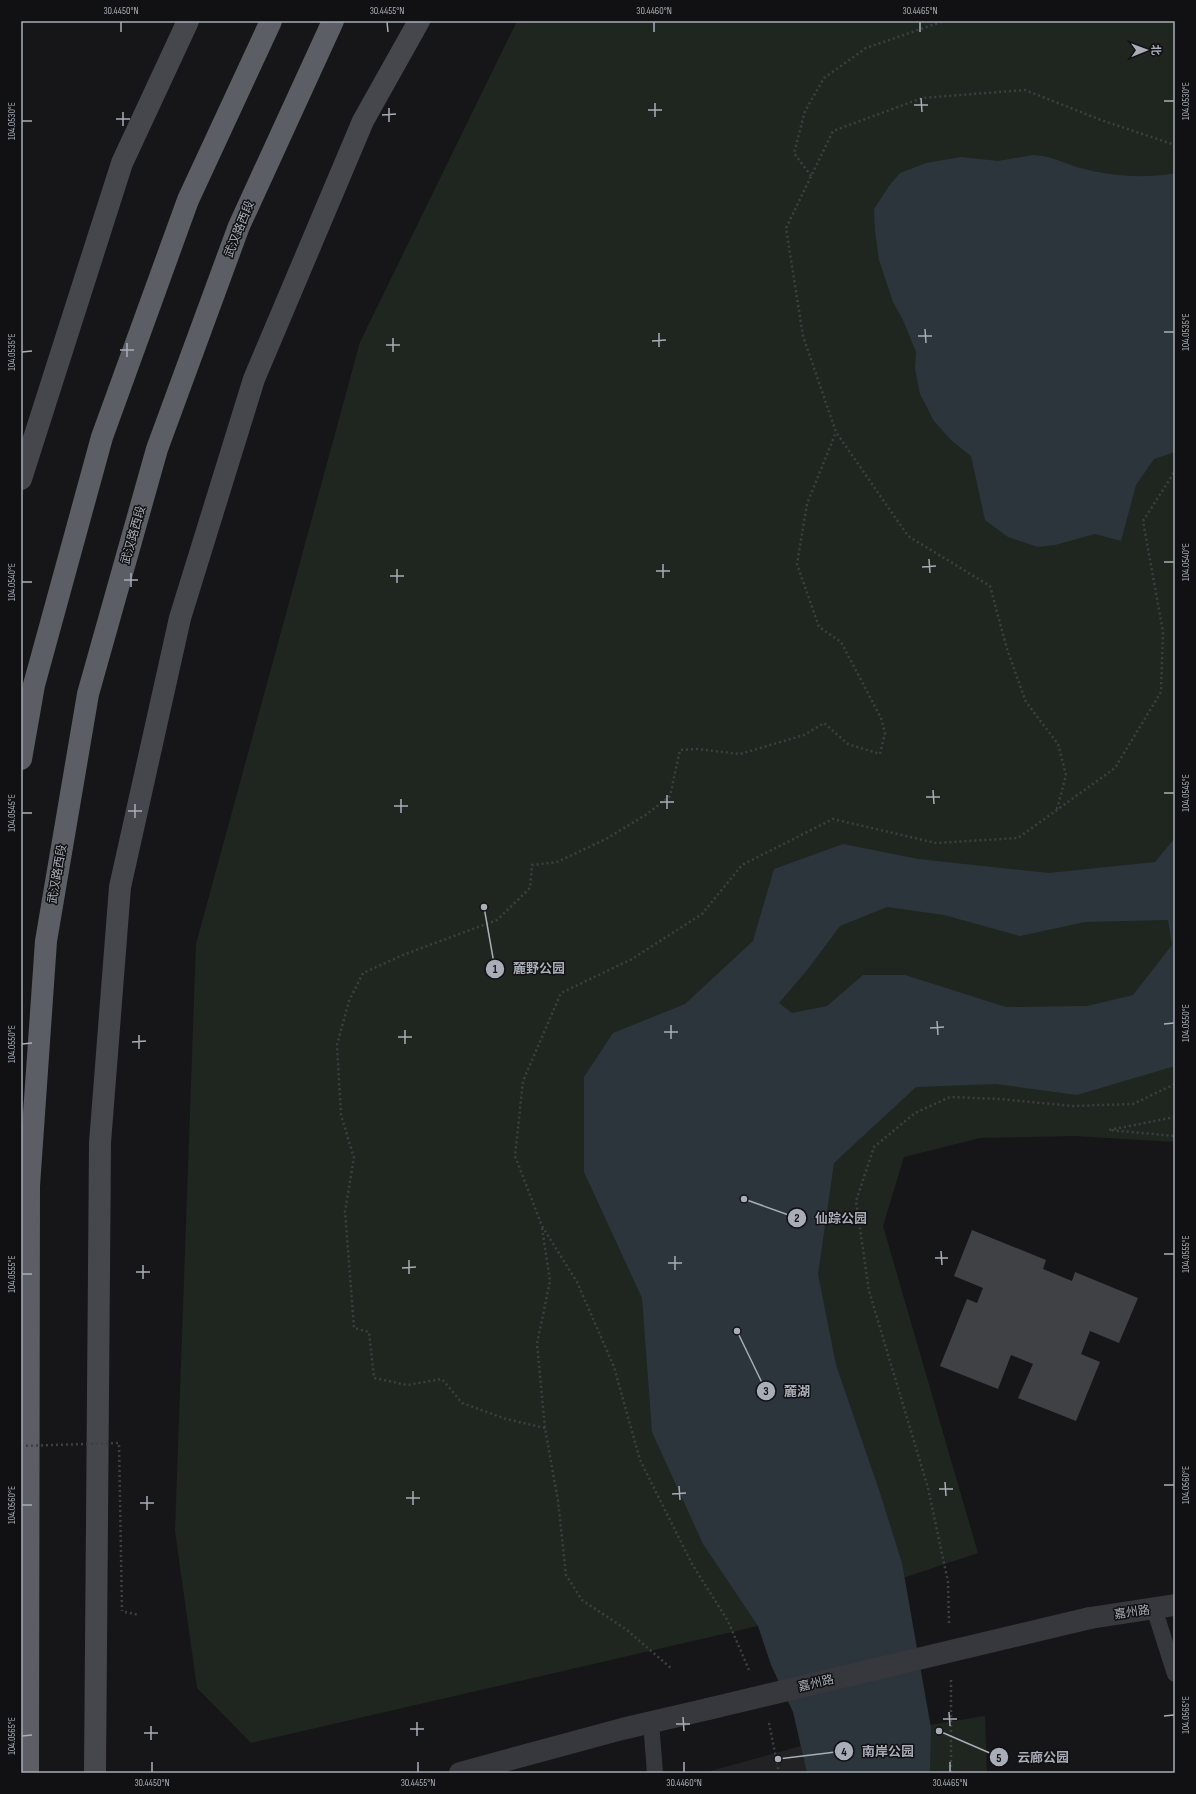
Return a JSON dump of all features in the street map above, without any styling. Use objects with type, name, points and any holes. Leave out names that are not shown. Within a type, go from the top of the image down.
[{"type":"highway","points":[[21,758],[34,685],[102,437],[188,200],[271,21]]},
{"type":"highway","name":"武汉路西段","points":[[28,1773],[29,1186],[46,941],[86,709],[90,686],[157,449],[239,226],[332,21]]},
{"type":"main road","points":[[21,479],[122,163],[188,21]]},
{"type":"main road","points":[[95,1773],[100,1143],[120,887],[180,618],[254,379],[363,121],[419,21]]},
{"type":"street","name":"嘉州路","points":[[460,1773],[651,1722],[1090,1618],[1165,1607]]},
{"type":"lane","points":[[1165,1607],[1175,1674]]},
{"type":"lane","points":[[651,1722],[654,1773]]},
{"type":"path","points":[[811,176],[794,153],[805,111],[824,78],[866,48],[944,21]]},
{"type":"path","points":[[1057,810],[1066,775],[1058,744],[1026,702],[1007,649],[990,586],[908,536],[836,432],[804,336],[786,228],[834,131],[922,98],[1026,90],[1101,120],[1175,145]]},
{"type":"path","points":[[545,1428],[506,1419],[462,1403],[442,1379],[407,1385],[374,1378],[369,1332],[354,1328],[345,1211],[354,1158],[341,1115],[337,1046],[349,1001],[363,973],[403,955],[497,920],[530,888],[532,865],[557,862],[606,839],[647,814],[670,796],[680,750],[740,754],[804,735],[824,723],[848,744],[880,754],[886,733],[882,718],[841,642],[819,627],[797,564],[808,504],[836,432]]},
{"type":"path","points":[[749,1671],[728,1621],[692,1564],[640,1460],[614,1367],[577,1282],[542,1226],[515,1156],[523,1081],[561,993],[632,959],[702,914],[742,865],[833,819],[936,843],[1018,838],[1114,768],[1161,692],[1163,632],[1143,521],[1175,471]]},
{"type":"path","points":[[949,1628],[948,1582],[928,1488],[869,1291],[856,1201],[874,1147],[915,1113],[950,1098],[1000,1099],[1072,1106],[1133,1104],[1175,1084]]},
{"type":"path","points":[[1175,1117],[1109,1130],[1175,1136]]},
{"type":"path","points":[[542,1226],[550,1281],[537,1344],[545,1428],[558,1501],[566,1575],[582,1600],[628,1630],[672,1669]]},
{"type":"path","points":[[21,1446],[120,1443],[122,1611],[139,1615]]},
{"type":"path","points":[[950,1674],[951,1773]]},
{"type":"path","points":[[769,1721],[779,1773]]},
{"type":"shaded area","points":[[517,21],[1175,21],[1175,1142],[1075,1136],[980,1138],[904,1157],[883,1226],[978,1553],[758,1626],[251,1743],[197,1688],[175,1531],[196,944],[360,342]]},
{"type":"shaded area","points":[[1033,155],[1052,158],[1091,171],[1115,175],[1152,176],[1175,173],[1175,452],[1154,459],[1136,485],[1121,541],[1095,534],[1055,545],[1038,547],[1008,537],[985,520],[971,456],[952,441],[934,421],[920,394],[915,369],[916,352],[903,320],[893,302],[879,260],[874,209],[889,186],[900,173],[926,163],[961,157],[998,161]]},
{"type":"shaded area","points":[[1175,838],[1175,1066],[1077,1095],[996,1084],[916,1087],[834,1163],[818,1274],[836,1365],[880,1493],[902,1563],[931,1728],[930,1773],[807,1773],[793,1712],[771,1665],[758,1626],[703,1544],[652,1432],[642,1298],[584,1172],[584,1077],[613,1033],[685,1004],[753,941],[774,869],[843,844],[918,859],[1049,873],[1155,862]],"holes":[[[887,907],[944,915],[1020,936],[1085,922],[1168,920],[1172,945],[1133,995],[1087,1006],[1006,1007],[905,975],[863,975],[827,1006],[792,1013],[779,1003],[808,969],[840,926]]]},
{"type":"shaded area","points":[[985,1716],[987,1773],[807,1773],[801,1746]]},
{"type":"shaded area","points":[[801,1746],[807,1773],[703,1773]]},
{"type":"building","points":[[972,1230],[1046,1260],[1043,1269],[1072,1281],[1075,1272],[1138,1298],[1119,1343],[1090,1331],[1081,1354],[1100,1362],[1076,1421],[1018,1398],[1033,1364],[1011,1355],[998,1389],[940,1366],[967,1299],[977,1303],[983,1288],[954,1276]]},
{"type":"place","name":"麓野公园","points":[[484,907]]},
{"type":"place","name":"仙踪公园","points":[[744,1199]]},
{"type":"place","name":"麓湖","points":[[737,1331]]},
{"type":"place","name":"云廊公园","points":[[939,1731]]},
{"type":"place","name":"南岸公园","points":[[778,1759]]}]
